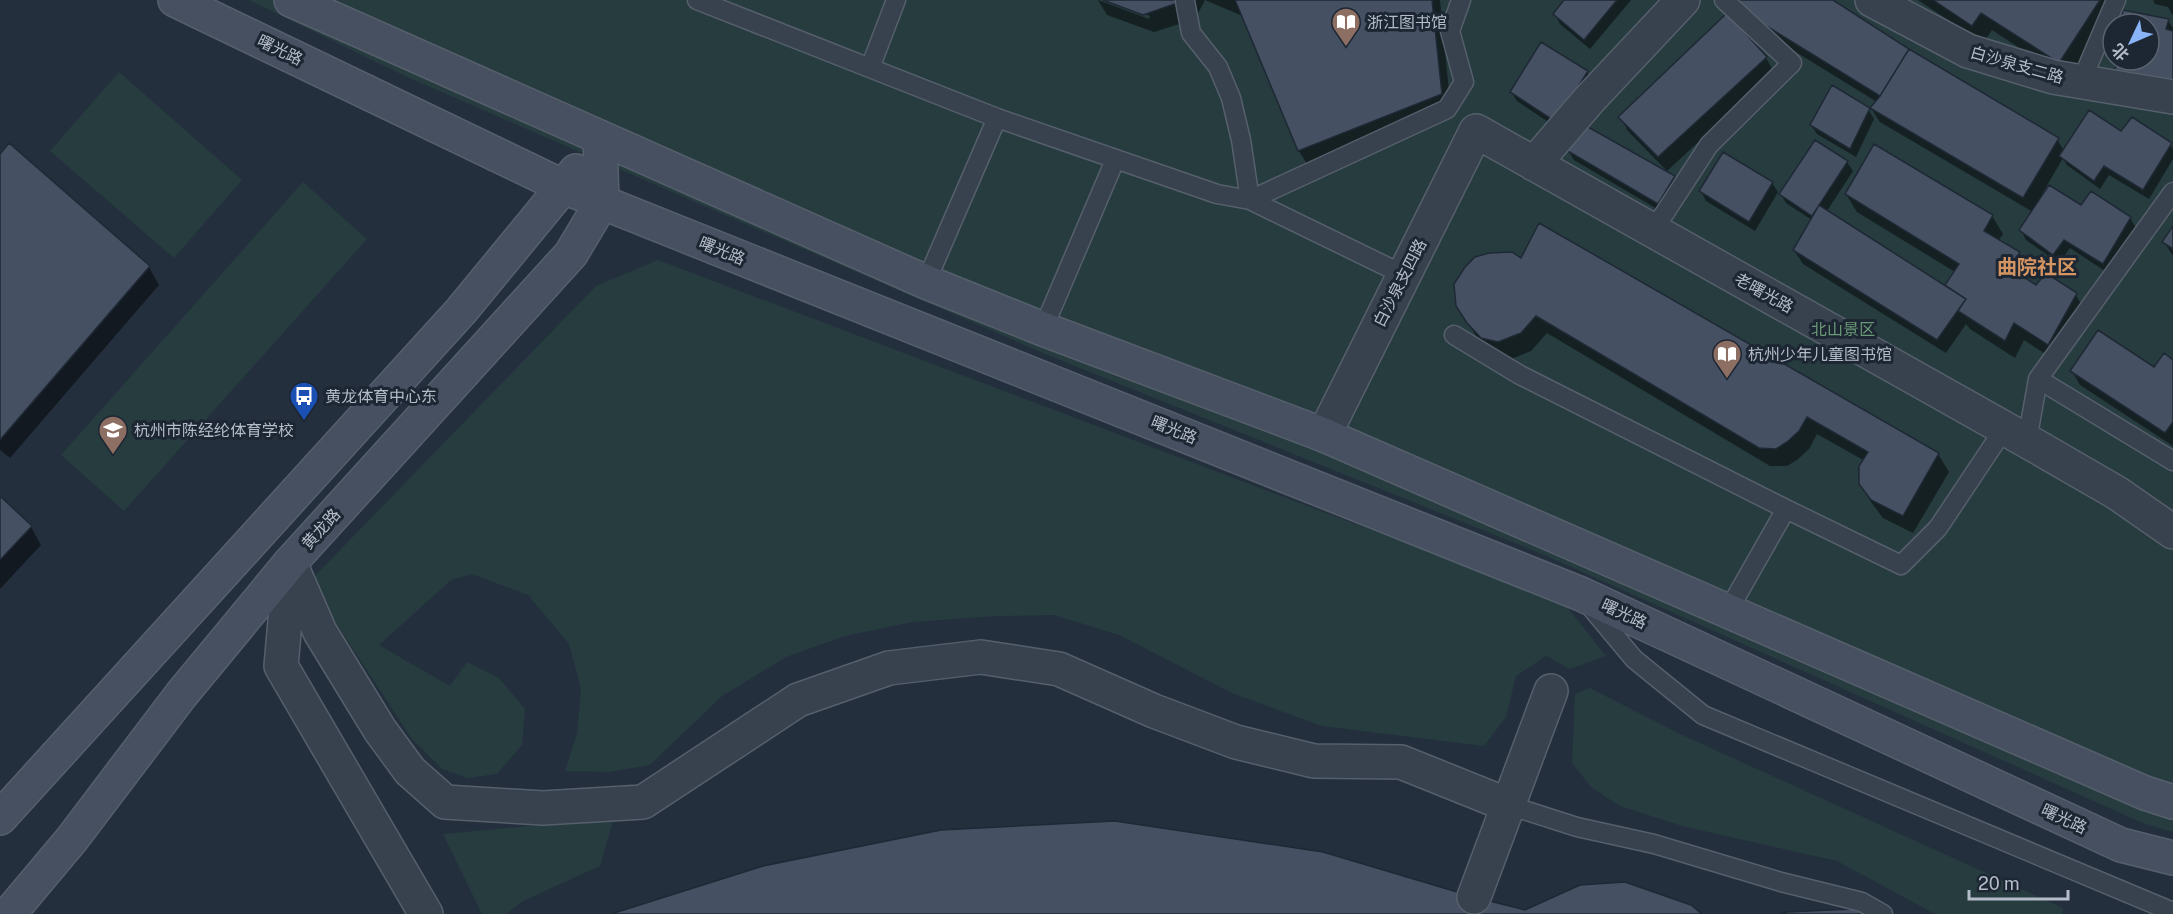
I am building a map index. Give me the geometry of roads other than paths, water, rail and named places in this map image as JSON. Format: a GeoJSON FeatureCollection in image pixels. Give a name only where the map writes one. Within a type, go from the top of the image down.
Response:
{"type":"FeatureCollection","features":[{"type":"Feature","properties":{"kind":"main road","name":"曙光路"},"geometry":{"type":"LineString","coordinates":[[175,0],[564,187],[1581,594],[2121,845],[2173,858]]}},
{"type":"Feature","properties":{"kind":"main road"},"geometry":{"type":"LineString","coordinates":[[291,0],[926,282],[1043,329],[1324,435],[2145,793],[2173,802]]}},
{"type":"Feature","properties":{"kind":"main road"},"geometry":{"type":"LineString","coordinates":[[0,818],[461,311],[564,187],[600,138]]}},
{"type":"Feature","properties":{"kind":"main road"},"geometry":{"type":"LineString","coordinates":[[600,138],[602,202]]}},
{"type":"Feature","properties":{"kind":"main road","name":"黄龙路"},"geometry":{"type":"LineString","coordinates":[[9,914],[72,839],[181,695],[290,563],[571,254],[602,202]]}},
{"type":"Feature","properties":{"kind":"street"},"geometry":{"type":"LineString","coordinates":[[1534,164],[1589,100],[1683,0]]}},
{"type":"Feature","properties":{"kind":"street","name":"白沙泉支二路"},"geometry":{"type":"LineString","coordinates":[[1872,0],[1968,51],[2053,77],[2173,97]]}},
{"type":"Feature","properties":{"kind":"street","name":"老曙光路"},"geometry":{"type":"LineString","coordinates":[[1476,131],[2016,435],[2117,494],[2173,532]]}},
{"type":"Feature","properties":{"kind":"street","name":"白沙泉支四路"},"geometry":{"type":"LineString","coordinates":[[1324,435],[1476,131]]}},
{"type":"Feature","properties":{"kind":"street"},"geometry":{"type":"LineString","coordinates":[[290,563],[281,666],[426,914]]}},
{"type":"Feature","properties":{"kind":"street"},"geometry":{"type":"LineString","coordinates":[[290,563],[320,632],[380,730],[410,771],[445,802],[543,808],[644,802],[798,700],[889,668],[981,657],[1059,669],[1154,711],[1236,742],[1314,761],[1401,762],[1508,805]]}},
{"type":"Feature","properties":{"kind":"street"},"geometry":{"type":"LineString","coordinates":[[1474,897],[1551,691]]}},
{"type":"Feature","properties":{"kind":"lane"},"geometry":{"type":"LineString","coordinates":[[698,0],[997,118],[1217,194],[1250,200],[1404,275]]}},
{"type":"Feature","properties":{"kind":"lane"},"geometry":{"type":"LineString","coordinates":[[870,68],[896,0]]}},
{"type":"Feature","properties":{"kind":"lane"},"geometry":{"type":"LineString","coordinates":[[1250,200],[1447,109],[1464,82],[1450,31],[1461,0]]}},
{"type":"Feature","properties":{"kind":"lane"},"geometry":{"type":"LineString","coordinates":[[1653,231],[1709,145],[1792,63],[1724,0]]}},
{"type":"Feature","properties":{"kind":"lane"},"geometry":{"type":"LineString","coordinates":[[2081,82],[2116,0]]}},
{"type":"Feature","properties":{"kind":"lane"},"geometry":{"type":"LineString","coordinates":[[1185,1],[1191,33],[1218,67],[1231,98],[1241,140],[1250,200]]}},
{"type":"Feature","properties":{"kind":"lane"},"geometry":{"type":"LineString","coordinates":[[926,282],[997,118]]}},
{"type":"Feature","properties":{"kind":"lane"},"geometry":{"type":"LineString","coordinates":[[1043,329],[1114,160]]}},
{"type":"Feature","properties":{"kind":"lane"},"geometry":{"type":"LineString","coordinates":[[1454,335],[1520,375],[1901,565],[1938,528],[2016,435],[2038,379],[2173,192]]}},
{"type":"Feature","properties":{"kind":"lane"},"geometry":{"type":"LineString","coordinates":[[2038,379],[2170,453]]}},
{"type":"Feature","properties":{"kind":"lane"},"geometry":{"type":"LineString","coordinates":[[1728,611],[1786,509]]}},
{"type":"Feature","properties":{"kind":"lane"},"geometry":{"type":"LineString","coordinates":[[1581,594],[1634,659],[1703,715],[2173,912]]}},
{"type":"Feature","properties":{"kind":"lane"},"geometry":{"type":"LineString","coordinates":[[1508,805],[1577,827],[1654,844],[1781,882],[1862,902],[1883,914]]}},
{"type":"Feature","properties":{"kind":"place","name":"浙江图书馆"},"geometry":{"type":"Point","coordinates":[1346,48]}},
{"type":"Feature","properties":{"kind":"place","name":"杭州少年儿童图书馆"},"geometry":{"type":"Point","coordinates":[1727,380]}},
{"type":"Feature","properties":{"kind":"place","name":"黄龙体育中心东"},"geometry":{"type":"Point","coordinates":[304,422]}},
{"type":"Feature","properties":{"kind":"place","name":"杭州市陈经纶体育学校"},"geometry":{"type":"Point","coordinates":[113,456]}},
{"type":"Feature","properties":{"kind":"district","name":"曲院社区"},"geometry":{"type":"Point","coordinates":[2037,267]}},
{"type":"Feature","properties":{"kind":"park label","name":"北山景区"},"geometry":{"type":"Point","coordinates":[1843,329]}}]}
